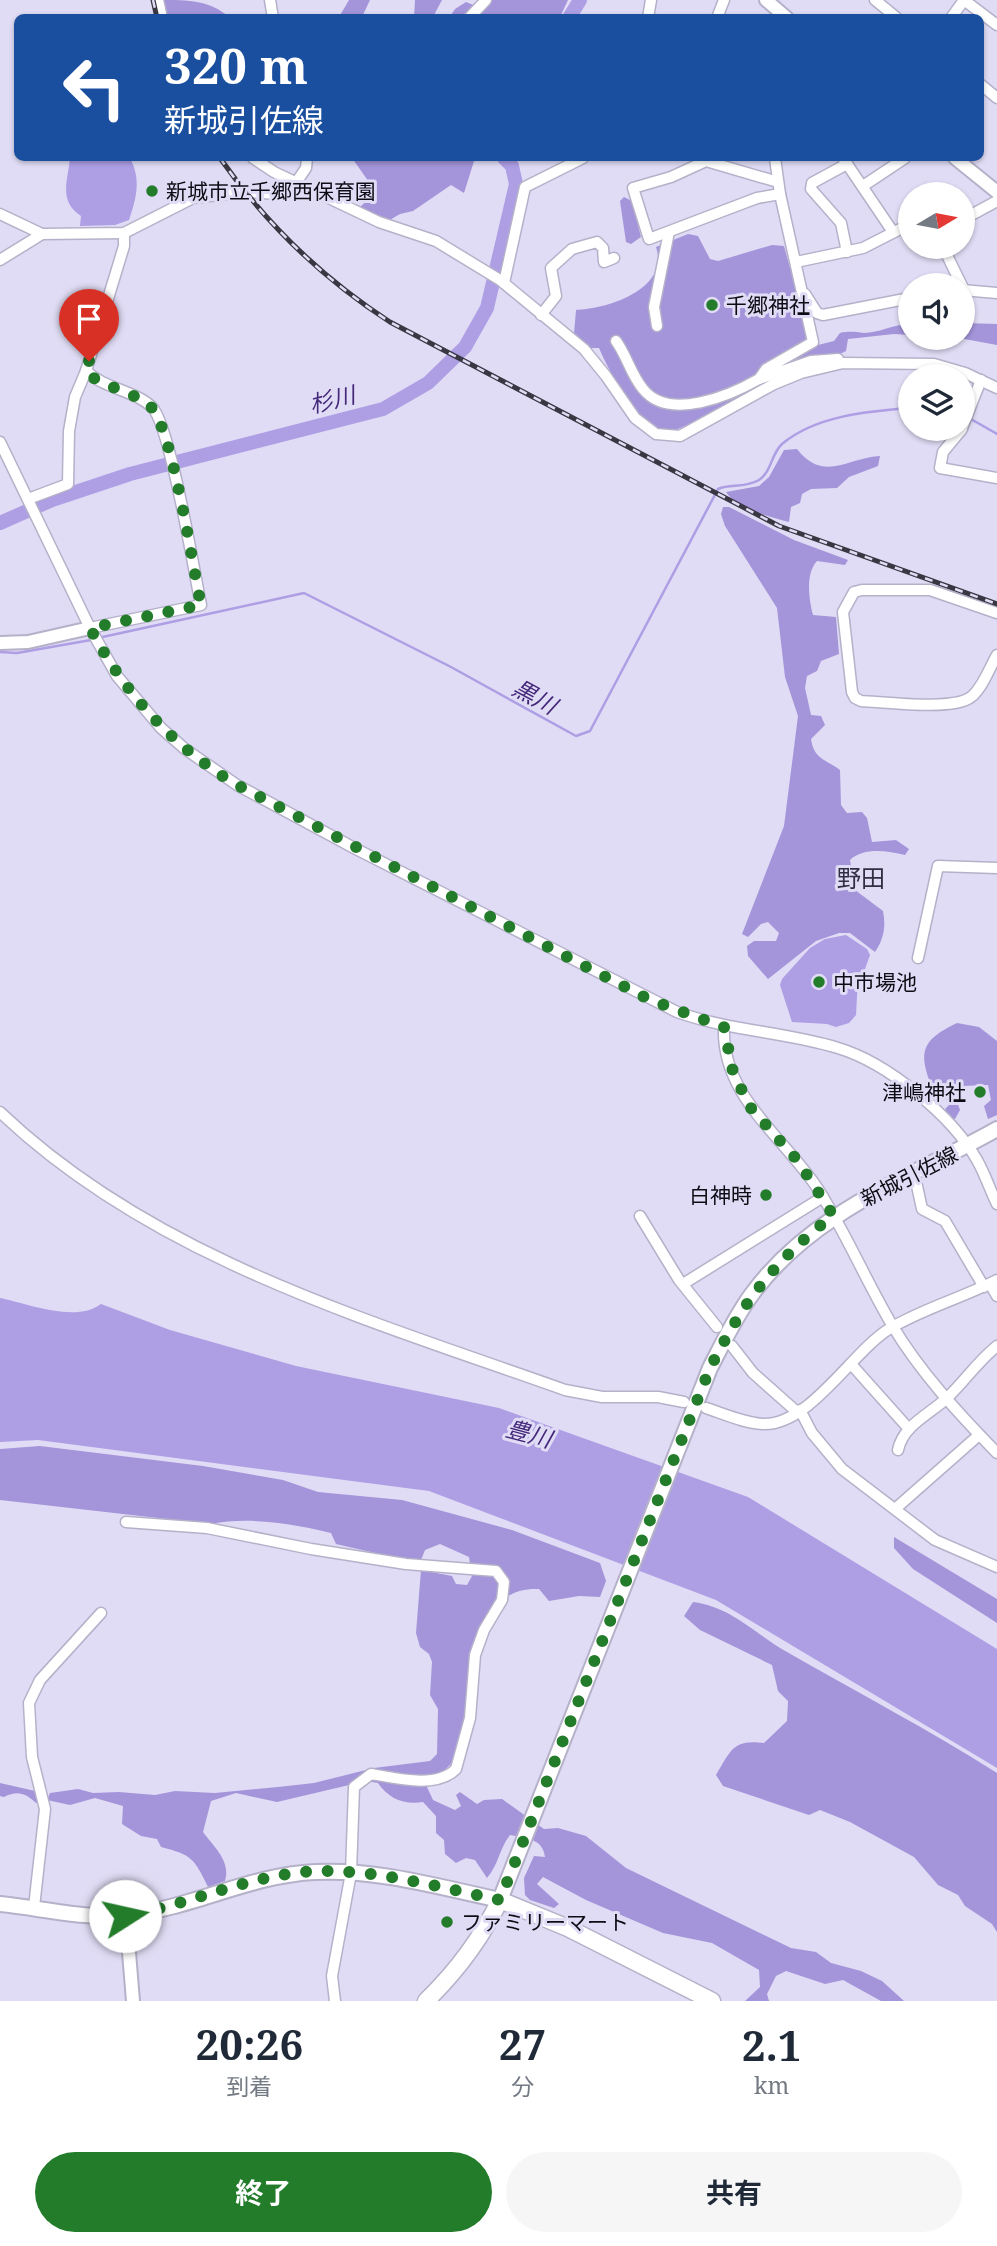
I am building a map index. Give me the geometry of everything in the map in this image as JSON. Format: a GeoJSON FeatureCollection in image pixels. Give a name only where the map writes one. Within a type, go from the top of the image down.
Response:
{"type":"FeatureCollection","features":[{"type":"Feature","properties":{"kind":"highway"},"geometry":{"type":"LineString","coordinates":[[426,2001],[452,1976],[472,1949],[500,1900],[568,1928],[712,2001]]}},
{"type":"Feature","properties":{"kind":"main road","name":"新城引佐線"},"geometry":{"type":"LineString","coordinates":[[500,1900],[710,1368],[752,1294],[802,1240],[833,1215],[997,1129]]}},
{"type":"Feature","properties":{"kind":"main road"},"geometry":{"type":"LineString","coordinates":[[0,1904],[125,1916],[169,1908],[259,1879],[318,1871],[418,1882],[500,1900]]}},
{"type":"Feature","properties":{"kind":"street"},"geometry":{"type":"LineString","coordinates":[[473,14],[486,0]]}},
{"type":"Feature","properties":{"kind":"street"},"geometry":{"type":"LineString","coordinates":[[766,0],[782,14]]}},
{"type":"Feature","properties":{"kind":"street"},"geometry":{"type":"LineString","coordinates":[[875,0],[892,14]]}},
{"type":"Feature","properties":{"kind":"street"},"geometry":{"type":"LineString","coordinates":[[964,0],[982,14]]}},
{"type":"Feature","properties":{"kind":"street"},"geometry":{"type":"LineString","coordinates":[[258,161],[297,184],[379,222],[436,241],[490,273],[591,357],[644,428],[671,437],[690,432],[721,411],[774,384],[802,373],[843,363],[933,364],[997,388]]}},
{"type":"Feature","properties":{"kind":"street"},"geometry":{"type":"LineString","coordinates":[[0,214],[42,234],[124,233],[193,198],[245,192],[278,194],[297,184],[307,161]]}},
{"type":"Feature","properties":{"kind":"street"},"geometry":{"type":"LineString","coordinates":[[502,282],[525,187],[577,161]]}},
{"type":"Feature","properties":{"kind":"street"},"geometry":{"type":"LineString","coordinates":[[778,182],[724,161],[706,161],[671,177],[633,188],[649,239],[757,198],[780,194]]}},
{"type":"Feature","properties":{"kind":"street"},"geometry":{"type":"LineString","coordinates":[[759,379],[766,369],[813,342],[780,194],[775,161]]}},
{"type":"Feature","properties":{"kind":"street"},"geometry":{"type":"LineString","coordinates":[[846,252],[841,223],[811,189],[812,183],[845,161],[893,232]]}},
{"type":"Feature","properties":{"kind":"street"},"geometry":{"type":"LineString","coordinates":[[863,186],[900,161]]}},
{"type":"Feature","properties":{"kind":"street"},"geometry":{"type":"LineString","coordinates":[[960,161],[997,192]]}},
{"type":"Feature","properties":{"kind":"street"},"geometry":{"type":"LineString","coordinates":[[975,213],[997,201]]}},
{"type":"Feature","properties":{"kind":"street"},"geometry":{"type":"LineString","coordinates":[[796,262],[863,248],[898,230]]}},
{"type":"Feature","properties":{"kind":"street"},"geometry":{"type":"LineString","coordinates":[[657,326],[654,307],[670,232]]}},
{"type":"Feature","properties":{"kind":"street"},"geometry":{"type":"LineString","coordinates":[[28,501],[68,484],[69,431],[75,397],[86,371],[124,246],[124,233]]}},
{"type":"Feature","properties":{"kind":"street"},"geometry":{"type":"LineString","coordinates":[[0,260],[42,234]]}},
{"type":"Feature","properties":{"kind":"street"},"geometry":{"type":"LineString","coordinates":[[541,315],[556,296],[551,268],[565,253],[597,242],[603,247],[604,262],[614,258]]}},
{"type":"Feature","properties":{"kind":"street"},"geometry":{"type":"LineString","coordinates":[[803,290],[817,313],[823,315],[898,300]]}},
{"type":"Feature","properties":{"kind":"street"},"geometry":{"type":"LineString","coordinates":[[975,291],[997,293]]}},
{"type":"Feature","properties":{"kind":"street"},"geometry":{"type":"LineString","coordinates":[[616,341],[644,391],[676,404],[718,398],[759,379],[811,361],[839,359],[843,363]]}},
{"type":"Feature","properties":{"kind":"street"},"geometry":{"type":"LineString","coordinates":[[0,643],[28,642],[91,631],[201,605],[163,427],[151,407],[107,386],[86,371]]}},
{"type":"Feature","properties":{"kind":"street"},"geometry":{"type":"LineString","coordinates":[[975,395],[981,380]]}},
{"type":"Feature","properties":{"kind":"street"},"geometry":{"type":"LineString","coordinates":[[951,441],[943,452],[940,468],[997,478]]}},
{"type":"Feature","properties":{"kind":"street"},"geometry":{"type":"LineString","coordinates":[[0,442],[98,644],[138,703],[161,728],[209,768],[356,849],[677,1012],[724,1027],[839,1048],[879,1066],[922,1099],[967,1146],[997,1204]]}},
{"type":"Feature","properties":{"kind":"street"},"geometry":{"type":"LineString","coordinates":[[997,613],[930,590],[854,592],[843,612],[852,692],[855,698],[861,701],[944,703],[965,700],[975,693],[997,655]]}},
{"type":"Feature","properties":{"kind":"street"},"geometry":{"type":"LineString","coordinates":[[918,958],[938,866],[997,867]]}},
{"type":"Feature","properties":{"kind":"street"},"geometry":{"type":"LineString","coordinates":[[724,1027],[733,1072],[750,1107],[798,1161],[822,1197],[893,1327],[947,1398],[997,1453]]}},
{"type":"Feature","properties":{"kind":"street"},"geometry":{"type":"LineString","coordinates":[[0,1112],[52,1157],[96,1189],[185,1240],[297,1292],[565,1390],[602,1397],[658,1397],[684,1402]]}},
{"type":"Feature","properties":{"kind":"street"},"geometry":{"type":"LineString","coordinates":[[914,1172],[922,1209],[946,1221],[997,1296]]}},
{"type":"Feature","properties":{"kind":"street"},"geometry":{"type":"LineString","coordinates":[[683,1284],[822,1197]]}},
{"type":"Feature","properties":{"kind":"street"},"geometry":{"type":"LineString","coordinates":[[640,1216],[683,1284],[717,1327]]}},
{"type":"Feature","properties":{"kind":"street"},"geometry":{"type":"LineString","coordinates":[[706,1408],[765,1424],[799,1411],[893,1327],[990,1284]]}},
{"type":"Feature","properties":{"kind":"street"},"geometry":{"type":"LineString","coordinates":[[732,1346],[753,1373],[799,1411],[812,1433],[842,1469],[935,1540],[997,1567]]}},
{"type":"Feature","properties":{"kind":"street"},"geometry":{"type":"LineString","coordinates":[[898,1450],[909,1429],[947,1398],[977,1362],[997,1346]]}},
{"type":"Feature","properties":{"kind":"street"},"geometry":{"type":"LineString","coordinates":[[851,1364],[909,1429]]}},
{"type":"Feature","properties":{"kind":"street"},"geometry":{"type":"LineString","coordinates":[[895,1509],[979,1435]]}},
{"type":"Feature","properties":{"kind":"street"},"geometry":{"type":"LineString","coordinates":[[126,1522],[207,1528],[406,1564],[496,1571],[505,1583],[502,1600],[484,1630],[475,1655],[470,1718],[456,1769],[439,1778],[410,1780],[371,1774],[354,1787],[351,1873],[332,1976],[335,2001]]}},
{"type":"Feature","properties":{"kind":"street"},"geometry":{"type":"LineString","coordinates":[[34,1907],[45,1809],[32,1757],[29,1703],[40,1681],[101,1613]]}},
{"type":"Feature","properties":{"kind":"street"},"geometry":{"type":"LineString","coordinates":[[125,1916],[133,2001]]}},
{"type":"Feature","properties":{"kind":"shaded area"},"geometry":{"type":"Polygon","coordinates":[[[161,0],[198,2],[225,14],[166,14],[161,0]]]}},
{"type":"Feature","properties":{"kind":"shaded area"},"geometry":{"type":"Polygon","coordinates":[[[349,0],[370,0],[363,14],[341,14],[349,0]]]}},
{"type":"Feature","properties":{"kind":"shaded area"},"geometry":{"type":"Polygon","coordinates":[[[415,0],[442,0],[435,14],[414,14],[415,0]]]}},
{"type":"Feature","properties":{"kind":"shaded area"},"geometry":{"type":"Polygon","coordinates":[[[489,0],[568,0],[561,14],[452,14],[466,2],[481,8],[489,0]]]}},
{"type":"Feature","properties":{"kind":"shaded area"},"geometry":{"type":"Polygon","coordinates":[[[354,161],[474,161],[464,193],[451,185],[413,211],[388,221],[360,207],[376,192],[354,161]]]}},
{"type":"Feature","properties":{"kind":"shaded area"},"geometry":{"type":"Polygon","coordinates":[[[624,197],[632,201],[641,237],[631,244],[626,242],[620,201],[624,197]]]}},
{"type":"Feature","properties":{"kind":"shaded area"},"geometry":{"type":"Polygon","coordinates":[[[688,234],[698,236],[710,259],[718,261],[772,245],[784,246],[810,340],[818,345],[834,341],[840,333],[870,333],[898,326],[898,334],[848,339],[846,351],[838,355],[754,390],[686,426],[665,430],[644,419],[634,408],[599,348],[590,348],[574,334],[576,310],[619,301],[645,285],[654,274],[658,262],[656,247],[688,234]]]}},
{"type":"Feature","properties":{"kind":"shaded area"},"geometry":{"type":"Polygon","coordinates":[[[975,323],[997,324],[997,345],[975,341],[975,323]]]}},
{"type":"Feature","properties":{"kind":"shaded area"},"geometry":{"type":"Polygon","coordinates":[[[797,449],[807,459],[826,467],[880,456],[878,466],[849,477],[837,488],[811,489],[802,494],[800,503],[791,507],[789,522],[746,508],[726,492],[759,486],[769,477],[784,450],[797,449]]]}},
{"type":"Feature","properties":{"kind":"shaded area"},"geometry":{"type":"Polygon","coordinates":[[[723,507],[729,507],[794,540],[848,560],[845,565],[817,561],[809,580],[813,615],[836,617],[839,654],[821,661],[817,671],[807,676],[805,688],[811,715],[821,716],[825,725],[811,739],[812,746],[825,761],[840,770],[841,805],[847,813],[862,812],[867,818],[872,842],[896,840],[909,849],[905,855],[883,851],[869,852],[850,860],[855,890],[883,911],[884,932],[875,952],[850,933],[839,933],[816,941],[768,979],[748,956],[747,946],[754,941],[776,941],[779,933],[768,922],[761,924],[748,937],[742,934],[784,826],[798,716],[785,677],[777,608],[725,526],[721,514],[723,507]]]}},
{"type":"Feature","properties":{"kind":"shaded area"},"geometry":{"type":"Polygon","coordinates":[[[957,1023],[979,1027],[997,1041],[997,1115],[988,1119],[984,1106],[991,1100],[988,1085],[962,1086],[954,1094],[960,1110],[955,1119],[951,1118],[945,1109],[949,1105],[946,1099],[935,1095],[926,1070],[924,1060],[928,1044],[934,1037],[957,1023]]]}},
{"type":"Feature","properties":{"kind":"shaded area"},"geometry":{"type":"Polygon","coordinates":[[[40,1446],[203,1466],[283,1480],[318,1492],[402,1500],[512,1530],[600,1563],[606,1581],[600,1597],[579,1596],[549,1601],[539,1589],[531,1589],[511,1594],[495,1608],[479,1632],[472,1651],[464,1726],[458,1750],[450,1765],[427,1787],[433,1800],[455,1810],[461,1806],[456,1795],[460,1792],[477,1804],[484,1800],[502,1799],[544,1829],[558,1828],[586,1836],[626,1868],[791,1948],[816,1952],[831,1963],[861,1971],[882,1981],[904,2001],[881,2001],[843,1980],[825,1984],[786,1971],[776,1976],[767,1994],[769,2001],[745,2001],[760,1987],[759,1970],[712,1943],[663,1933],[586,1900],[543,1877],[537,1884],[559,1904],[554,1908],[530,1900],[525,1895],[524,1878],[534,1856],[545,1857],[537,1842],[510,1835],[487,1878],[475,1860],[466,1858],[456,1863],[445,1854],[444,1840],[436,1833],[436,1816],[423,1802],[398,1800],[378,1783],[366,1781],[277,1802],[236,1793],[211,1801],[203,1832],[224,1861],[226,1874],[225,1881],[208,1887],[191,1859],[161,1847],[157,1839],[141,1836],[122,1824],[123,1806],[95,1798],[70,1805],[47,1800],[50,1793],[78,1789],[93,1793],[155,1795],[175,1791],[215,1793],[278,1787],[314,1783],[374,1768],[430,1761],[437,1754],[438,1709],[430,1695],[432,1662],[429,1654],[420,1647],[416,1633],[421,1570],[452,1576],[456,1584],[467,1585],[472,1576],[469,1557],[440,1544],[425,1550],[421,1560],[410,1561],[336,1544],[331,1533],[287,1524],[241,1521],[211,1524],[0,1500],[0,1449],[40,1446]]]}},
{"type":"Feature","properties":{"kind":"shaded area"},"geometry":{"type":"Polygon","coordinates":[[[894,1537],[997,1599],[997,1623],[913,1569],[894,1548],[894,1537]]]}},
{"type":"Feature","properties":{"kind":"shaded area"},"geometry":{"type":"Polygon","coordinates":[[[693,1602],[720,1609],[731,1615],[787,1652],[997,1773],[997,1932],[992,1924],[965,1906],[958,1895],[938,1885],[914,1857],[850,1822],[820,1810],[809,1815],[723,1786],[716,1775],[730,1753],[739,1745],[764,1743],[787,1721],[788,1701],[778,1691],[772,1665],[700,1630],[684,1616],[693,1602]]]}},
{"type":"Feature","properties":{"kind":"shaded area"},"geometry":{"type":"Polygon","coordinates":[[[0,1783],[35,1791],[40,1802],[36,1803],[21,1794],[0,1796],[0,1783]]]}},
{"type":"Feature","properties":{"kind":"water"},"geometry":{"type":"Polygon","coordinates":[[[70,161],[131,161],[136,173],[137,188],[129,220],[115,225],[80,226],[81,216],[69,204],[67,182],[70,161]]]}},
{"type":"Feature","properties":{"kind":"water","name":"中市場池"},"geometry":{"type":"Polygon","coordinates":[[[846,935],[867,949],[870,955],[858,978],[856,1015],[849,1023],[836,1027],[792,1022],[780,985],[782,979],[810,948],[825,939],[846,935]]]}},
{"type":"Feature","properties":{"kind":"water","name":"豊川"},"geometry":{"type":"Polygon","coordinates":[[[0,1298],[66,1312],[79,1312],[101,1304],[170,1330],[296,1366],[499,1408],[748,1497],[997,1649],[997,1768],[716,1600],[429,1491],[38,1440],[0,1442],[0,1298]]]}},
{"type":"Feature","properties":{"kind":"waterway","name":"杉川"},"geometry":{"type":"LineString","coordinates":[[571,14],[580,0]]}},
{"type":"Feature","properties":{"kind":"waterway","name":"杉川"},"geometry":{"type":"LineString","coordinates":[[0,523],[52,500],[130,474],[383,409],[428,383],[465,347],[487,308],[516,184],[512,166],[507,161]]}},
{"type":"Feature","properties":{"kind":"waterway","name":"黒川"},"geometry":{"type":"LineString","coordinates":[[98,638],[304,593],[451,667],[576,736],[590,731],[718,489],[759,480],[767,472],[782,444],[810,427],[860,413],[898,409]]}},
{"type":"Feature","properties":{"kind":"waterway","name":"黒川"},"geometry":{"type":"LineString","coordinates":[[975,421],[997,434]]}},
{"type":"Feature","properties":{"kind":"waterway","name":"黒川"},"geometry":{"type":"LineString","coordinates":[[0,652],[17,653],[91,640]]}},
{"type":"Feature","properties":{"kind":"railway"},"geometry":{"type":"LineString","coordinates":[[153,0],[156,14]]}},
{"type":"Feature","properties":{"kind":"railway"},"geometry":{"type":"LineString","coordinates":[[222,161],[256,205],[297,248],[341,287],[390,322],[779,526],[997,604]]}},
{"type":"Feature","properties":{"kind":"place","name":"新城市立千郷西保育園"},"geometry":{"type":"Point","coordinates":[152,191]}},
{"type":"Feature","properties":{"kind":"place","name":"千郷神社"},"geometry":{"type":"Point","coordinates":[712,305]}},
{"type":"Feature","properties":{"kind":"place","name":"中市場池"},"geometry":{"type":"Point","coordinates":[819,982]}},
{"type":"Feature","properties":{"kind":"place","name":"津嶋神社"},"geometry":{"type":"Point","coordinates":[980,1092]}},
{"type":"Feature","properties":{"kind":"place","name":"白神時"},"geometry":{"type":"Point","coordinates":[766,1195]}},
{"type":"Feature","properties":{"kind":"place","name":"ファミリーマート"},"geometry":{"type":"Point","coordinates":[447,1922]}},
{"type":"Feature","properties":{"kind":"district","name":"野田"},"geometry":{"type":"Point","coordinates":[861,877]}},
{"type":"Feature","properties":{"kind":"route"},"geometry":{"type":"LineString","coordinates":[[89,361],[86,371],[92,377],[146,403],[158,414],[170,455],[201,605],[90,628],[117,676],[138,703],[185,749],[237,785],[650,1000],[724,1027],[733,1072],[750,1107],[798,1161],[833,1215],[802,1240],[752,1294],[710,1368],[500,1900],[418,1882],[318,1871],[259,1879],[169,1908],[125,1916]]}}]}
